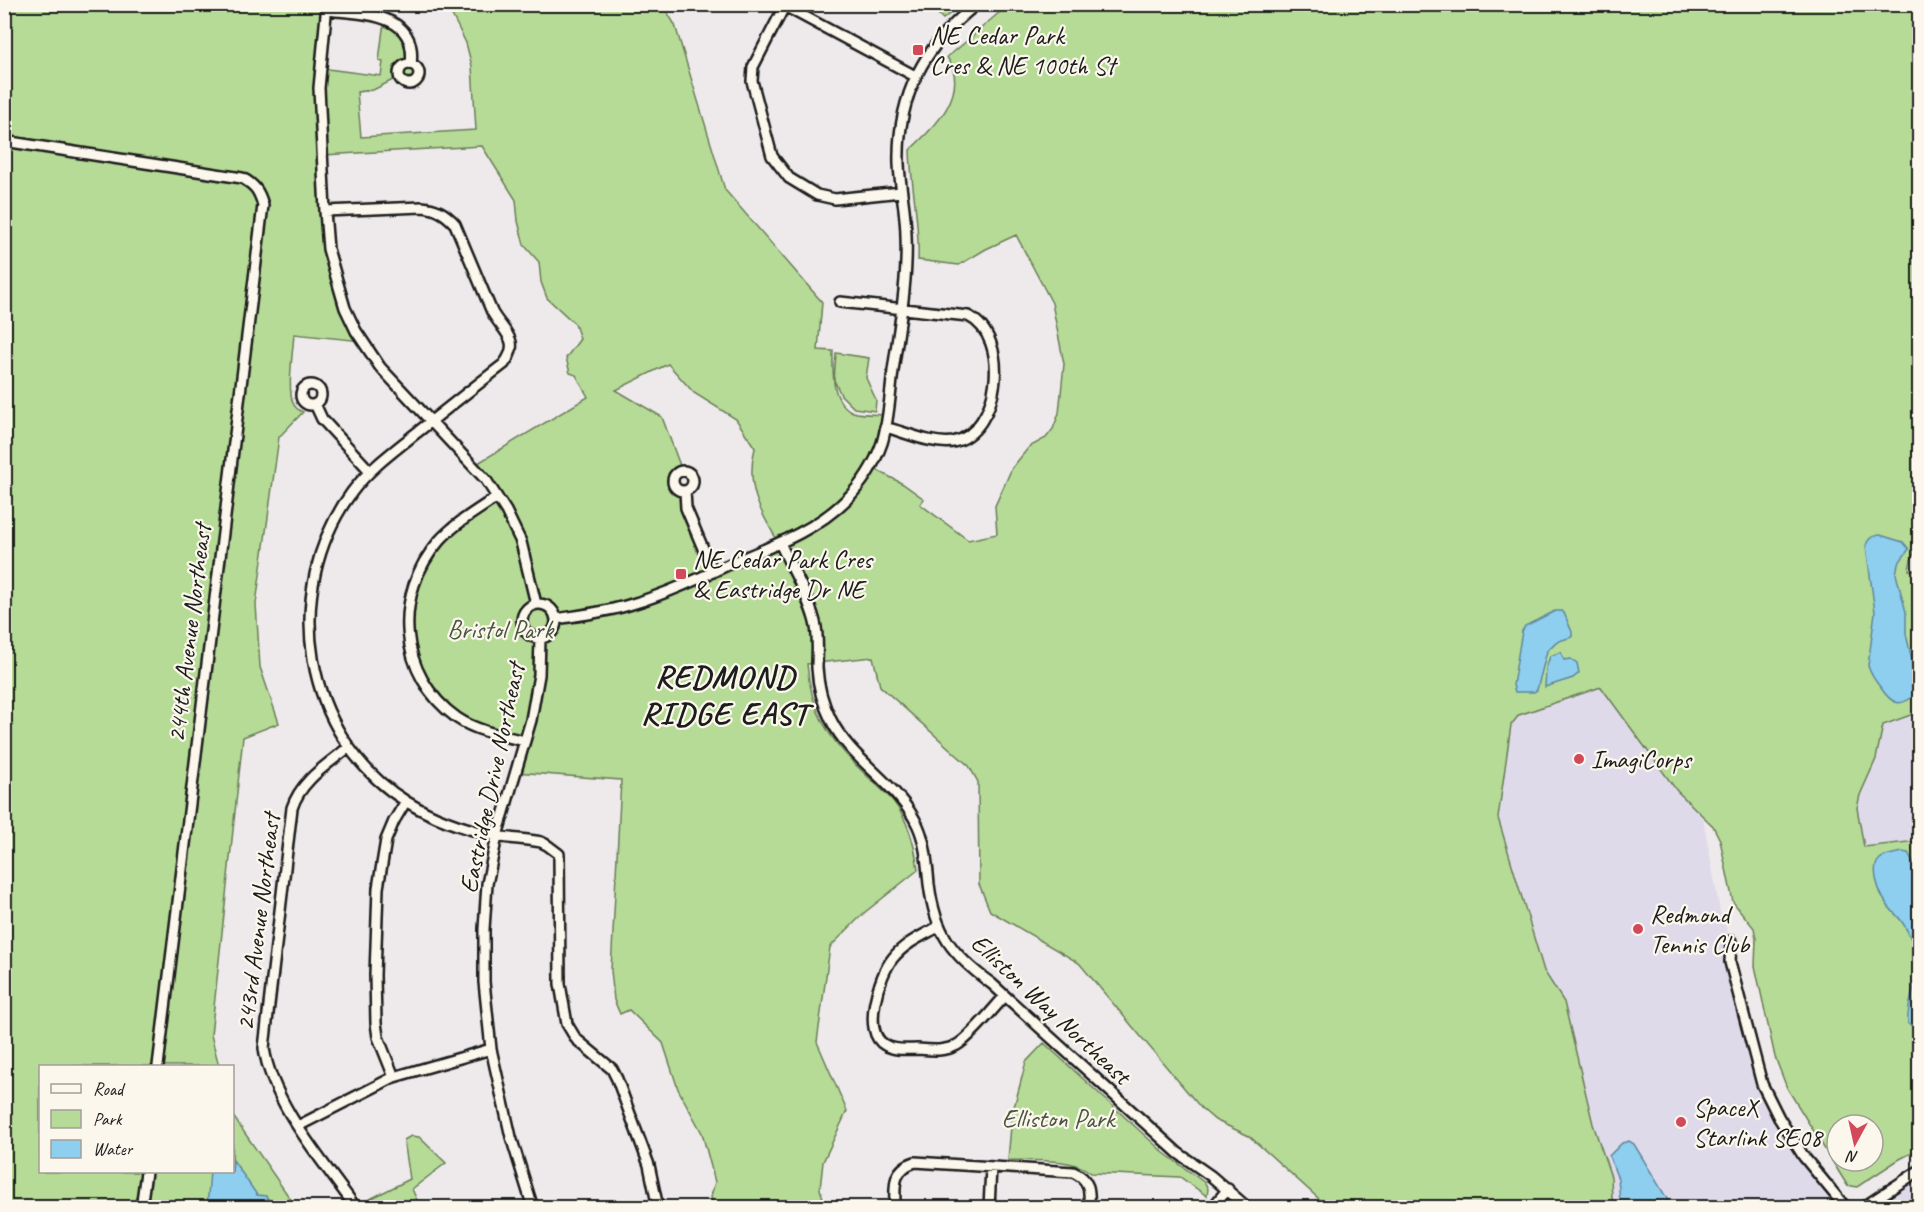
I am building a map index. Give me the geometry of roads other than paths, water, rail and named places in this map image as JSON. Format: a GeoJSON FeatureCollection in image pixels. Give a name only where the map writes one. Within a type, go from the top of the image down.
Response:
{"type":"FeatureCollection","features":[{"type":"Feature","properties":{"kind":"street"},"geometry":{"type":"LineString","coordinates":[[556,619],[599,613],[634,604],[780,543],[824,519],[859,484],[877,456],[883,441],[901,308],[907,240],[899,155],[902,123],[915,76],[943,35],[977,4]]}},
{"type":"Feature","properties":{"kind":"street"},"geometry":{"type":"LineString","coordinates":[[901,192],[835,199],[817,195],[789,178],[772,156],[752,81],[753,67],[783,6],[915,76]]}},
{"type":"Feature","properties":{"kind":"street"},"geometry":{"type":"LineString","coordinates":[[411,64],[410,41],[393,22],[327,7],[319,88],[325,211],[328,249],[333,273],[356,331],[380,368],[486,480],[506,511],[521,543],[536,604]]}},
{"type":"Feature","properties":{"kind":"street","name":"244th Avenue Northeast"},"geometry":{"type":"LineString","coordinates":[[4,141],[242,178],[252,183],[258,190],[263,205],[158,1065]]}},
{"type":"Feature","properties":{"kind":"street"},"geometry":{"type":"LineString","coordinates":[[325,211],[422,207],[431,208],[448,216],[460,234],[498,322],[509,335],[512,347],[504,364],[370,471],[342,506],[325,538],[316,564],[308,617],[309,644],[314,671],[325,705],[349,747],[380,781],[406,801],[442,820],[497,836],[541,842],[559,854],[560,984],[567,1024],[576,1039],[612,1069],[617,1079],[649,1165],[658,1208]]}},
{"type":"Feature","properties":{"kind":"street"},"geometry":{"type":"LineString","coordinates":[[840,302],[968,316],[978,323],[991,341],[995,355],[993,389],[987,409],[973,433],[952,442],[937,441],[885,427]]}},
{"type":"Feature","properties":{"kind":"street"},"geometry":{"type":"LineString","coordinates":[[315,404],[322,419],[370,471]]}},
{"type":"Feature","properties":{"kind":"street"},"geometry":{"type":"LineString","coordinates":[[685,491],[686,508],[713,572]]}},
{"type":"Feature","properties":{"kind":"street"},"geometry":{"type":"LineString","coordinates":[[497,497],[457,524],[427,556],[417,574],[410,596],[407,617],[408,637],[417,670],[441,704],[457,718],[480,729],[525,741]]}},
{"type":"Feature","properties":{"kind":"street","name":"Elliston Way Northeast"},"geometry":{"type":"LineString","coordinates":[[780,543],[811,609],[815,623],[818,681],[826,710],[844,740],[901,798],[915,820],[924,843],[930,894],[938,927],[965,963],[1005,996],[1178,1153],[1248,1208]]}},
{"type":"Feature","properties":{"kind":"street"},"geometry":{"type":"LineString","coordinates":[[536,604],[547,606],[555,613],[556,619],[554,630],[546,637],[529,635],[522,626],[526,609],[536,604]]}},
{"type":"Feature","properties":{"kind":"street","name":"Eastridge Drive Northeast"},"geometry":{"type":"LineString","coordinates":[[533,1208],[511,1137],[490,1049],[484,982],[484,929],[487,884],[497,836],[531,720],[539,675],[540,638]]}},
{"type":"Feature","properties":{"kind":"street","name":"243rd Avenue Northeast"},"geometry":{"type":"LineString","coordinates":[[349,747],[308,781],[300,789],[294,802],[264,1048],[275,1084],[298,1126],[356,1208]]}},
{"type":"Feature","properties":{"kind":"street"},"geometry":{"type":"LineString","coordinates":[[394,1077],[378,1037],[376,1023],[378,888],[386,840],[406,801]]}},
{"type":"Feature","properties":{"kind":"street"},"geometry":{"type":"LineString","coordinates":[[938,927],[902,949],[884,972],[877,990],[873,1028],[880,1042],[895,1048],[936,1050],[950,1048],[962,1042],[1005,996]]}},
{"type":"Feature","properties":{"kind":"street"},"geometry":{"type":"LineString","coordinates":[[1731,941],[1730,962],[1762,1084],[1779,1118],[1804,1157],[1846,1208]]}},
{"type":"Feature","properties":{"kind":"street"},"geometry":{"type":"LineString","coordinates":[[298,1126],[394,1077],[490,1049]]}},
{"type":"Feature","properties":{"kind":"street"},"geometry":{"type":"LineString","coordinates":[[895,1208],[896,1180],[901,1169],[915,1162],[1073,1172],[1085,1179],[1090,1192],[1089,1208]]}},
{"type":"Feature","properties":{"kind":"street"},"geometry":{"type":"LineString","coordinates":[[989,1208],[991,1167]]}},
{"type":"Feature","properties":{"kind":"street"},"geometry":{"type":"LineString","coordinates":[[1862,1208],[1920,1170]]}},
{"type":"Feature","properties":{"kind":"street"},"geometry":{"type":"LineString","coordinates":[[141,1208],[146,1173]]}},
{"type":"Feature","properties":{"kind":"street"},"geometry":{"type":"LineString","coordinates":[[1212,1208],[1228,1190]]}},
{"type":"Feature","properties":{"kind":"water"},"geometry":{"type":"Polygon","coordinates":[[[1880,535],[1903,542],[1909,549],[1898,564],[1896,574],[1906,612],[1906,634],[1918,686],[1917,693],[1901,702],[1889,698],[1875,680],[1868,666],[1875,612],[1866,546],[1871,538],[1880,535]]]}},
{"type":"Feature","properties":{"kind":"water"},"geometry":{"type":"Polygon","coordinates":[[[1555,611],[1564,613],[1572,637],[1556,642],[1547,651],[1537,690],[1515,692],[1513,685],[1522,631],[1525,626],[1555,611]]]}},
{"type":"Feature","properties":{"kind":"water"},"geometry":{"type":"Polygon","coordinates":[[[1561,652],[1564,660],[1571,659],[1577,663],[1579,673],[1573,678],[1545,687],[1546,669],[1550,656],[1561,652]]]}},
{"type":"Feature","properties":{"kind":"water"},"geometry":{"type":"Polygon","coordinates":[[[1902,852],[1908,853],[1916,867],[1919,885],[1919,1028],[1908,1024],[1917,973],[1914,949],[1904,925],[1884,899],[1875,875],[1875,868],[1880,859],[1902,852]]]}},
{"type":"Feature","properties":{"kind":"water"},"geometry":{"type":"Polygon","coordinates":[[[1629,1141],[1634,1144],[1672,1207],[1624,1207],[1620,1201],[1618,1179],[1609,1156],[1622,1143],[1629,1141]]]}},
{"type":"Feature","properties":{"kind":"water"},"geometry":{"type":"Polygon","coordinates":[[[234,1161],[257,1195],[266,1196],[274,1207],[207,1207],[210,1173],[234,1173],[234,1161]]]}},
{"type":"Feature","properties":{"kind":"place","name":"NE Cedar Park Cres & NE 100th St"},"geometry":{"type":"Point","coordinates":[918,50]}},
{"type":"Feature","properties":{"kind":"place","name":"NE Cedar Park Cres & Eastridge Dr NE"},"geometry":{"type":"Point","coordinates":[681,574]}},
{"type":"Feature","properties":{"kind":"place","name":"ImagiCorps"},"geometry":{"type":"Point","coordinates":[1579,759]}},
{"type":"Feature","properties":{"kind":"place","name":"Redmond Tennis Club"},"geometry":{"type":"Point","coordinates":[1638,929]}},
{"type":"Feature","properties":{"kind":"place","name":"SpaceX Starlink SE08"},"geometry":{"type":"Point","coordinates":[1681,1122]}},
{"type":"Feature","properties":{"kind":"district","name":"REDMOND RIDGE EAST"},"geometry":{"type":"Point","coordinates":[725,694]}},
{"type":"Feature","properties":{"kind":"park label","name":"Bristol Park"},"geometry":{"type":"Point","coordinates":[500,629]}},
{"type":"Feature","properties":{"kind":"park label","name":"Elliston Park"},"geometry":{"type":"Point","coordinates":[1058,1118]}}]}
